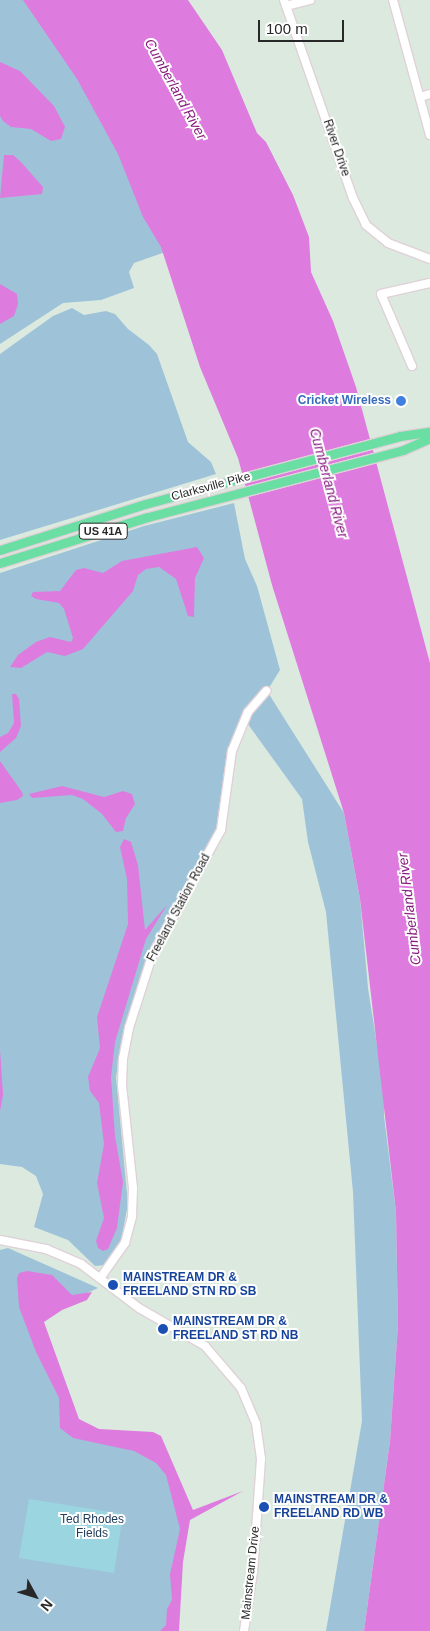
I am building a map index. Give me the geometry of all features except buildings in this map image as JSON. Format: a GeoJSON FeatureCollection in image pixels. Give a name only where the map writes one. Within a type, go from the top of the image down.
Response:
{"type":"FeatureCollection","features":[{"type":"Feature","properties":{"kind":"main road","name":"Clarksville Pike"},"geometry":{"type":"LineString","coordinates":[[0,550],[204,488],[400,436],[430,432]]}},
{"type":"Feature","properties":{"kind":"main road","name":"Clarksville Pike"},"geometry":{"type":"LineString","coordinates":[[0,563],[208,501],[403,450],[430,438]]}},
{"type":"Feature","properties":{"kind":"street"},"geometry":{"type":"LineString","coordinates":[[285,3],[310,0]]}},
{"type":"Feature","properties":{"kind":"street"},"geometry":{"type":"LineString","coordinates":[[394,0],[430,135]]}},
{"type":"Feature","properties":{"kind":"street","name":"River Drive"},"geometry":{"type":"LineString","coordinates":[[285,3],[353,198],[366,225],[388,243],[430,259]]}},
{"type":"Feature","properties":{"kind":"street"},"geometry":{"type":"LineString","coordinates":[[420,97],[430,94]]}},
{"type":"Feature","properties":{"kind":"street"},"geometry":{"type":"LineString","coordinates":[[412,366],[381,294],[430,283]]}},
{"type":"Feature","properties":{"kind":"street","name":"Freeland Station Road"},"geometry":{"type":"LineString","coordinates":[[102,1277],[125,1243],[132,1216],[133,1188],[122,1085],[122,1059],[129,1028],[152,956],[221,830],[232,751],[248,712],[266,691]]}},
{"type":"Feature","properties":{"kind":"street","name":"Mainstream Drive"},"geometry":{"type":"LineString","coordinates":[[0,1240],[46,1249],[102,1277],[139,1308],[205,1346],[233,1376],[252,1412],[259,1436],[261,1464],[253,1572],[244,1631]]}},
{"type":"Feature","properties":{"kind":"green space"},"geometry":{"type":"Polygon","coordinates":[[[0,0],[38,0],[171,250],[134,263],[129,272],[134,288],[101,300],[63,303],[0,344],[0,0]]]}},
{"type":"Feature","properties":{"kind":"green space"},"geometry":{"type":"Polygon","coordinates":[[[72,308],[84,315],[106,311],[115,314],[128,329],[149,345],[157,354],[188,442],[211,462],[216,474],[0,540],[0,354],[53,316],[72,308]]]}},
{"type":"Feature","properties":{"kind":"green space"},"geometry":{"type":"Polygon","coordinates":[[[234,503],[245,559],[257,586],[280,670],[267,691],[344,813],[360,899],[368,988],[384,1089],[384,1116],[396,1212],[398,1325],[390,1441],[364,1631],[326,1631],[362,1421],[353,1192],[326,912],[308,842],[302,799],[245,720],[227,755],[217,827],[152,944],[124,1030],[116,1077],[128,1204],[121,1241],[105,1265],[95,1266],[68,1240],[34,1227],[43,1194],[36,1176],[22,1167],[0,1164],[0,573],[144,526],[234,503]]]}},
{"type":"Feature","properties":{"kind":"green space","name":"Ted Rhodes Fields"},"geometry":{"type":"Polygon","coordinates":[[[8,1248],[98,1288],[39,1315],[72,1421],[103,1435],[154,1441],[185,1505],[170,1631],[0,1631],[0,1250],[8,1248]]]}},
{"type":"Feature","properties":{"kind":"green space"},"geometry":{"type":"Polygon","coordinates":[[[29,1499],[123,1514],[114,1573],[19,1558],[29,1499]]]}},
{"type":"Feature","properties":{"kind":"water","name":"Cumberland River"},"geometry":{"type":"Polygon","coordinates":[[[23,0],[188,0],[222,50],[257,133],[266,142],[293,195],[309,237],[311,272],[333,321],[356,387],[430,663],[430,1631],[364,1631],[390,1441],[398,1325],[396,1212],[360,899],[344,813],[272,585],[238,458],[200,367],[161,247],[143,217],[118,154],[77,79],[23,0]]]}},
{"type":"Feature","properties":{"kind":"water"},"geometry":{"type":"Polygon","coordinates":[[[0,62],[20,71],[54,106],[65,127],[61,139],[51,141],[31,129],[11,127],[3,121],[0,116],[0,62]]]}},
{"type":"Feature","properties":{"kind":"water"},"geometry":{"type":"Polygon","coordinates":[[[4,155],[13,155],[21,162],[43,187],[42,194],[0,198],[4,155]]]}},
{"type":"Feature","properties":{"kind":"water"},"geometry":{"type":"Polygon","coordinates":[[[0,284],[17,294],[18,304],[14,316],[0,324],[0,284]]]}},
{"type":"Feature","properties":{"kind":"water"},"geometry":{"type":"Polygon","coordinates":[[[197,547],[204,558],[195,578],[194,617],[188,616],[176,579],[159,567],[146,569],[138,575],[133,591],[83,649],[65,656],[47,652],[21,668],[10,667],[18,655],[36,642],[50,637],[71,642],[73,638],[64,609],[59,603],[36,599],[31,596],[33,592],[60,591],[76,570],[84,568],[103,573],[122,561],[197,547]]]}},
{"type":"Feature","properties":{"kind":"water"},"geometry":{"type":"Polygon","coordinates":[[[12,694],[16,694],[19,699],[21,726],[16,738],[0,752],[0,737],[8,733],[14,723],[12,694]]]}},
{"type":"Feature","properties":{"kind":"water"},"geometry":{"type":"Polygon","coordinates":[[[0,761],[22,792],[23,796],[17,800],[0,803],[0,761]]]}},
{"type":"Feature","properties":{"kind":"water"},"geometry":{"type":"Polygon","coordinates":[[[62,786],[104,797],[123,791],[132,794],[135,804],[126,818],[123,831],[116,832],[102,814],[83,799],[72,795],[32,798],[29,794],[62,786]]]}},
{"type":"Feature","properties":{"kind":"water"},"geometry":{"type":"Polygon","coordinates":[[[124,839],[131,842],[138,865],[145,930],[167,905],[146,939],[115,1042],[111,1077],[115,1136],[123,1182],[117,1228],[108,1249],[103,1251],[98,1248],[96,1241],[104,1218],[97,1183],[104,1144],[99,1103],[90,1091],[88,1077],[100,1048],[97,1017],[128,924],[127,879],[120,847],[124,839]]]}},
{"type":"Feature","properties":{"kind":"water"},"geometry":{"type":"Polygon","coordinates":[[[0,1049],[3,1095],[0,1111],[0,1049]]]}},
{"type":"Feature","properties":{"kind":"water"},"geometry":{"type":"Polygon","coordinates":[[[27,1271],[52,1275],[72,1295],[92,1292],[87,1300],[62,1310],[44,1322],[79,1419],[99,1429],[153,1432],[161,1436],[193,1510],[243,1491],[190,1520],[183,1562],[179,1631],[160,1631],[166,1625],[167,1609],[172,1600],[170,1574],[180,1529],[166,1475],[156,1463],[134,1451],[73,1438],[60,1428],[59,1398],[36,1352],[19,1307],[17,1278],[19,1273],[27,1271]]]}},
{"type":"Feature","properties":{"kind":"place","name":"Cricket Wireless"},"geometry":{"type":"Point","coordinates":[401,401]}},
{"type":"Feature","properties":{"kind":"place","name":"MAINSTREAM DR & FREELAND STN RD SB"},"geometry":{"type":"Point","coordinates":[113,1285]}},
{"type":"Feature","properties":{"kind":"place","name":"MAINSTREAM DR & FREELAND ST RD NB"},"geometry":{"type":"Point","coordinates":[163,1329]}},
{"type":"Feature","properties":{"kind":"place","name":"MAINSTREAM DR & FREELAND RD WB"},"geometry":{"type":"Point","coordinates":[264,1507]}}]}
